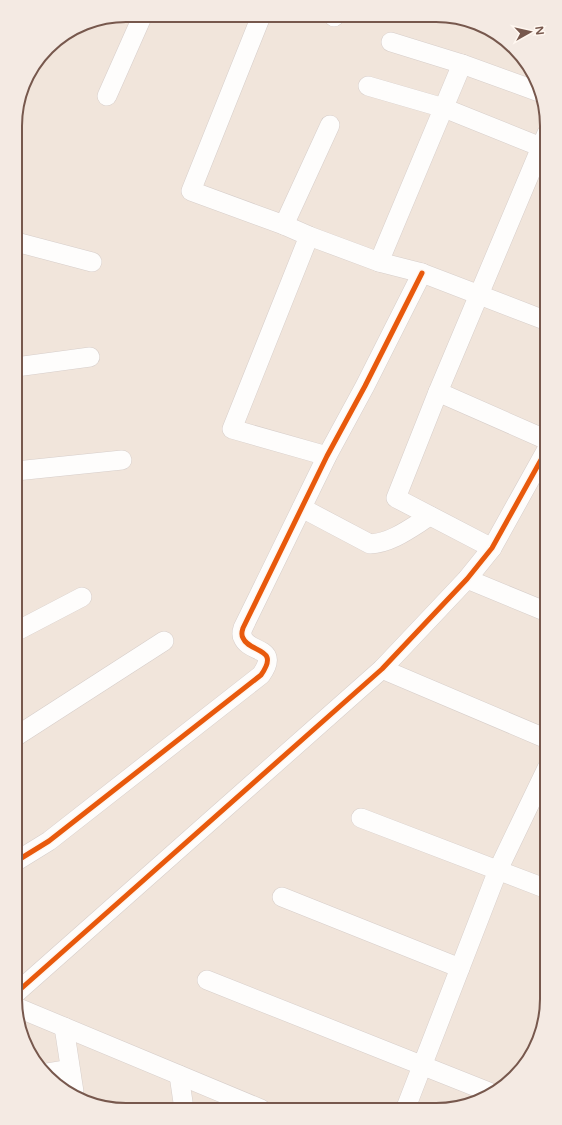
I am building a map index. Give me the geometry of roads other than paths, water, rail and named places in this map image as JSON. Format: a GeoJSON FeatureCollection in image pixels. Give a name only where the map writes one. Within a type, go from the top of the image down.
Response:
{"type":"FeatureCollection","features":[{"type":"Feature","properties":{"kind":"street"},"geometry":{"type":"LineString","coordinates":[[107,96],[140,22]]}},
{"type":"Feature","properties":{"kind":"street"},"geometry":{"type":"LineString","coordinates":[[259,22],[191,191],[379,262],[422,273],[540,318]]}},
{"type":"Feature","properties":{"kind":"street"},"geometry":{"type":"LineString","coordinates":[[391,42],[462,64],[534,90]]}},
{"type":"Feature","properties":{"kind":"street"},"geometry":{"type":"LineString","coordinates":[[379,262],[462,64]]}},
{"type":"Feature","properties":{"kind":"street"},"geometry":{"type":"LineString","coordinates":[[368,86],[444,108],[540,139]]}},
{"type":"Feature","properties":{"kind":"street"},"geometry":{"type":"LineString","coordinates":[[284,225],[330,125]]}},
{"type":"Feature","properties":{"kind":"street"},"geometry":{"type":"LineString","coordinates":[[492,548],[396,498],[438,392],[540,150]]}},
{"type":"Feature","properties":{"kind":"street"},"geometry":{"type":"LineString","coordinates":[[309,236],[232,429],[327,456]]}},
{"type":"Feature","properties":{"kind":"street"},"geometry":{"type":"LineString","coordinates":[[22,244],[92,262]]}},
{"type":"Feature","properties":{"kind":"street"},"geometry":{"type":"LineString","coordinates":[[22,858],[49,841],[261,675],[267,667],[266,655],[260,650],[246,643],[243,638],[243,628],[327,456],[365,386],[422,273]]}},
{"type":"Feature","properties":{"kind":"street"},"geometry":{"type":"LineString","coordinates":[[22,366],[90,357]]}},
{"type":"Feature","properties":{"kind":"street"},"geometry":{"type":"LineString","coordinates":[[438,392],[540,437]]}},
{"type":"Feature","properties":{"kind":"street"},"geometry":{"type":"LineString","coordinates":[[22,470],[122,460]]}},
{"type":"Feature","properties":{"kind":"street"},"geometry":{"type":"LineString","coordinates":[[22,988],[382,669],[467,579],[492,548],[540,462]]}},
{"type":"Feature","properties":{"kind":"street"},"geometry":{"type":"LineString","coordinates":[[302,508],[370,544],[382,543],[392,539],[430,516]]}},
{"type":"Feature","properties":{"kind":"street"},"geometry":{"type":"LineString","coordinates":[[467,579],[540,609]]}},
{"type":"Feature","properties":{"kind":"street"},"geometry":{"type":"LineString","coordinates":[[22,628],[82,598]]}},
{"type":"Feature","properties":{"kind":"street"},"geometry":{"type":"LineString","coordinates":[[22,732],[164,641]]}},
{"type":"Feature","properties":{"kind":"street"},"geometry":{"type":"LineString","coordinates":[[382,669],[540,736]]}},
{"type":"Feature","properties":{"kind":"street"},"geometry":{"type":"LineString","coordinates":[[408,1103],[498,870],[540,783]]}},
{"type":"Feature","properties":{"kind":"street"},"geometry":{"type":"LineString","coordinates":[[362,818],[540,886]]}},
{"type":"Feature","properties":{"kind":"street"},"geometry":{"type":"LineString","coordinates":[[282,897],[460,968]]}},
{"type":"Feature","properties":{"kind":"street"},"geometry":{"type":"LineString","coordinates":[[207,980],[485,1090]]}},
{"type":"Feature","properties":{"kind":"street"},"geometry":{"type":"LineString","coordinates":[[22,1009],[242,1103]]}},
{"type":"Feature","properties":{"kind":"street"},"geometry":{"type":"LineString","coordinates":[[64,1027],[73,1089]]}},
{"type":"Feature","properties":{"kind":"street"},"geometry":{"type":"LineString","coordinates":[[51,1072],[70,1069]]}},
{"type":"Feature","properties":{"kind":"street"},"geometry":{"type":"LineString","coordinates":[[179,1075],[183,1103]]}}]}
